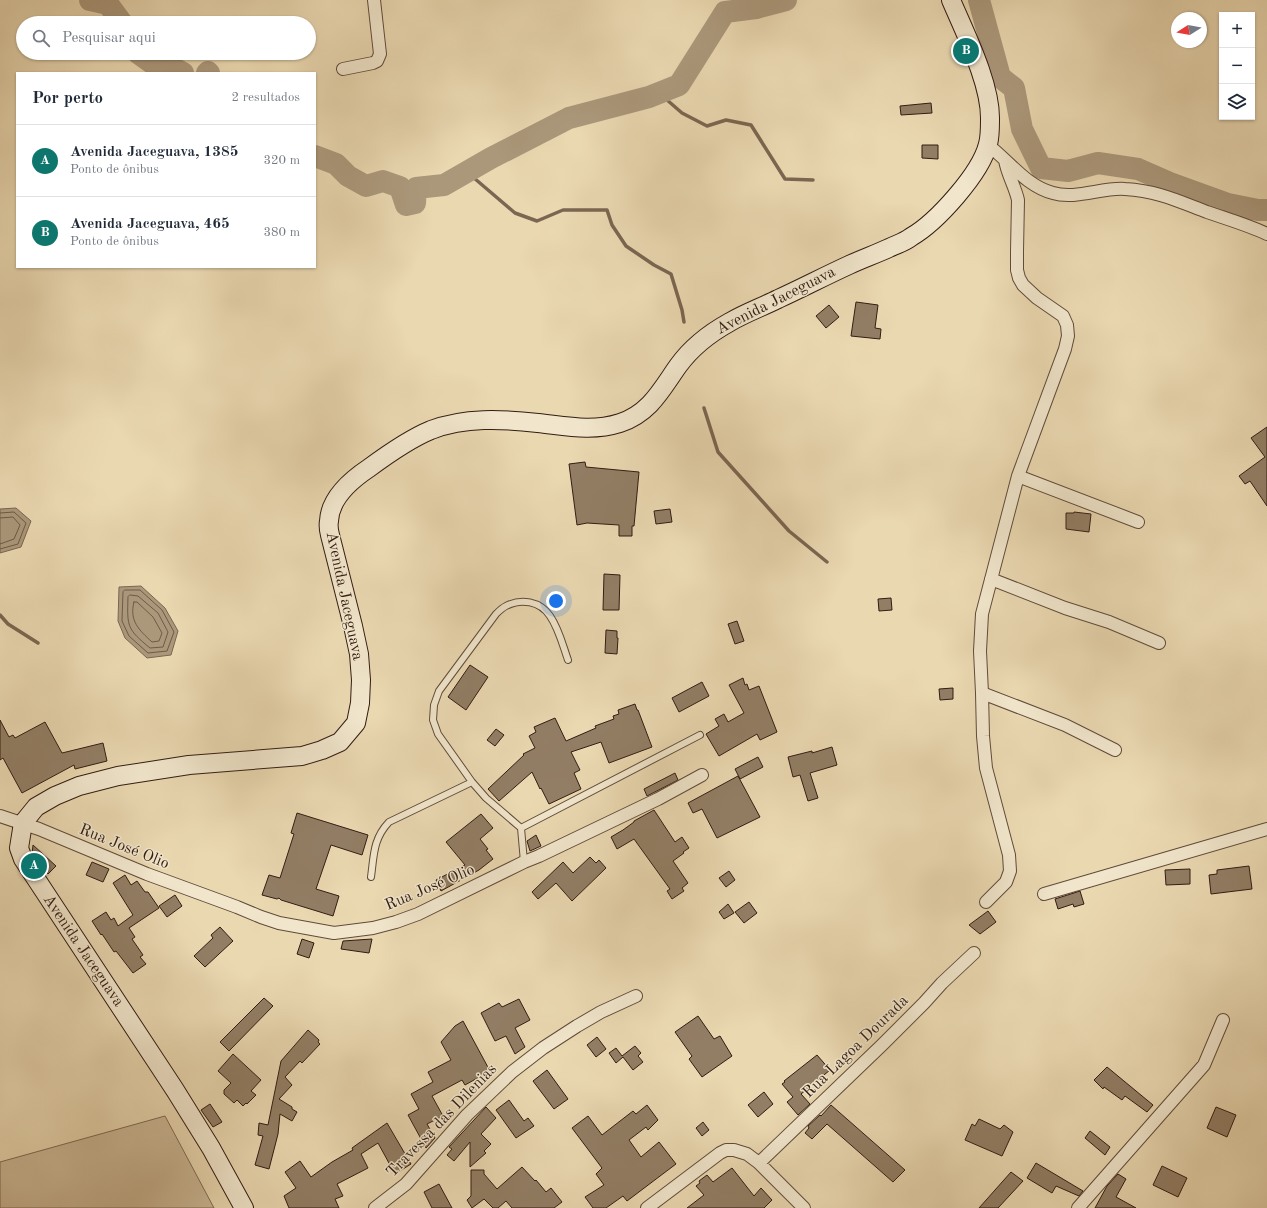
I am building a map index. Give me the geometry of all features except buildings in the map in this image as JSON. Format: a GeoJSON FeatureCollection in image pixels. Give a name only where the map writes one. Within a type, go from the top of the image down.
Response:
{"type":"FeatureCollection","features":[{"type":"Feature","properties":{"kind":"main road","name":"Avenida Jaceguava"},"geometry":{"type":"LineString","coordinates":[[244,1208],[211,1148],[175,1090],[23,859],[19,848],[19,839],[23,823],[36,807],[55,796],[79,786],[118,776],[189,765],[302,756],[322,750],[340,742],[356,723],[360,703],[361,680],[359,654],[328,523],[330,513],[335,502],[341,492],[353,480],[365,470],[412,439],[431,430],[454,423],[496,420],[584,428],[601,428],[620,423],[634,417],[646,408],[661,393],[679,365],[691,352],[710,335],[729,322],[910,238],[930,224],[961,191],[980,164],[988,145],[990,118],[985,84],[951,0]]}},
{"type":"Feature","properties":{"kind":"street"},"geometry":{"type":"LineString","coordinates":[[343,69],[372,63],[377,60],[380,54],[374,0]]}},
{"type":"Feature","properties":{"kind":"street"},"geometry":{"type":"LineString","coordinates":[[988,145],[998,152],[1027,180],[1039,188],[1054,194],[1071,195],[1123,188],[1155,193],[1168,196],[1267,234]]}},
{"type":"Feature","properties":{"kind":"street"},"geometry":{"type":"LineString","coordinates":[[986,902],[1006,882],[1010,871],[1009,855],[986,768],[982,736],[980,651],[982,614],[1018,476],[1065,349],[1068,336],[1067,325],[1063,316],[1037,298],[1023,285],[1019,278],[1017,270],[1018,200],[1017,193],[1006,168],[1005,160]]}},
{"type":"Feature","properties":{"kind":"street"},"geometry":{"type":"LineString","coordinates":[[1018,476],[1138,522]]}},
{"type":"Feature","properties":{"kind":"street"},"geometry":{"type":"LineString","coordinates":[[991,579],[1065,608],[1109,622],[1160,643]]}},
{"type":"Feature","properties":{"kind":"street"},"geometry":{"type":"LineString","coordinates":[[982,694],[1065,725],[1115,750]]}},
{"type":"Feature","properties":{"kind":"street","name":"Rua José Olio"},"geometry":{"type":"LineString","coordinates":[[0,816],[23,823],[80,845],[147,874],[237,907],[260,918],[334,933],[373,928],[418,914],[524,862],[637,810],[702,775]]}},
{"type":"Feature","properties":{"kind":"street"},"geometry":{"type":"LineString","coordinates":[[1044,894],[1267,829]]}},
{"type":"Feature","properties":{"kind":"street","name":"Rua Lagoa Dourada"},"geometry":{"type":"LineString","coordinates":[[759,1163],[882,1045],[942,983],[974,953]]}},
{"type":"Feature","properties":{"kind":"street","name":"Travessa das Dilenias"},"geometry":{"type":"LineString","coordinates":[[375,1208],[406,1184],[467,1115],[512,1072],[543,1048],[577,1026],[601,1012],[636,996]]}},
{"type":"Feature","properties":{"kind":"street"},"geometry":{"type":"LineString","coordinates":[[1078,1208],[1204,1064],[1223,1020]]}},
{"type":"Feature","properties":{"kind":"street"},"geometry":{"type":"LineString","coordinates":[[647,1208],[726,1150],[734,1150],[747,1154],[759,1163],[804,1208]]}},
{"type":"Feature","properties":{"kind":"lane"},"geometry":{"type":"LineString","coordinates":[[524,862],[521,828],[486,798],[472,782],[438,734],[433,720],[434,705],[439,691],[496,614],[506,606],[518,602],[531,601],[542,607],[550,616],[568,660]]}},
{"type":"Feature","properties":{"kind":"lane"},"geometry":{"type":"LineString","coordinates":[[521,828],[700,735]]}},
{"type":"Feature","properties":{"kind":"lane"},"geometry":{"type":"LineString","coordinates":[[372,877],[377,839],[389,822],[472,782]]}},
{"type":"Feature","properties":{"kind":"shaded area"},"geometry":{"type":"Polygon","coordinates":[[[165,1116],[214,1208],[0,1208],[0,1162],[165,1116]]]}},
{"type":"Feature","properties":{"kind":"water"},"geometry":{"type":"Polygon","coordinates":[[[16,508],[31,521],[21,547],[0,553],[0,509],[16,508]]]}},
{"type":"Feature","properties":{"kind":"water"},"geometry":{"type":"Polygon","coordinates":[[[141,586],[165,608],[178,631],[171,655],[147,658],[125,638],[118,621],[119,587],[141,586]]]}},
{"type":"Feature","properties":{"kind":"waterway"},"geometry":{"type":"LineString","coordinates":[[90,0],[108,4],[117,16]]}},
{"type":"Feature","properties":{"kind":"waterway"},"geometry":{"type":"LineString","coordinates":[[316,156],[336,164],[348,176],[366,186],[383,181],[400,187],[406,205],[415,203],[416,188],[444,185],[491,158],[569,118],[649,97],[679,85],[725,12],[756,8],[786,0]]}},
{"type":"Feature","properties":{"kind":"waterway"},"geometry":{"type":"LineString","coordinates":[[979,0],[1000,77],[1014,88],[1022,129],[1041,168],[1068,171],[1098,163],[1138,169],[1170,183],[1228,204],[1258,210],[1267,210]]}},
{"type":"Feature","properties":{"kind":"waterway"},"geometry":{"type":"LineString","coordinates":[[148,60],[152,63],[168,65],[181,72]]}},
{"type":"Feature","properties":{"kind":"waterway"},"geometry":{"type":"LineString","coordinates":[[659,93],[682,113],[707,126],[726,120],[751,125],[785,179],[813,180]]}},
{"type":"Feature","properties":{"kind":"waterway"},"geometry":{"type":"LineString","coordinates":[[467,172],[515,213],[537,221],[563,210],[607,210],[612,225],[626,246],[654,265],[671,274],[682,310],[684,322]]}},
{"type":"Feature","properties":{"kind":"waterway"},"geometry":{"type":"LineString","coordinates":[[704,408],[718,452],[789,531],[827,562]]}},
{"type":"Feature","properties":{"kind":"waterway"},"geometry":{"type":"LineString","coordinates":[[0,615],[8,624],[38,643]]}},
{"type":"Feature","properties":{"kind":"place","name":"Avenida Jaceguava, 465"},"geometry":{"type":"Point","coordinates":[966,51]}},
{"type":"Feature","properties":{"kind":"place","name":"Avenida Jaceguava, 1385"},"geometry":{"type":"Point","coordinates":[34,866]}}]}
